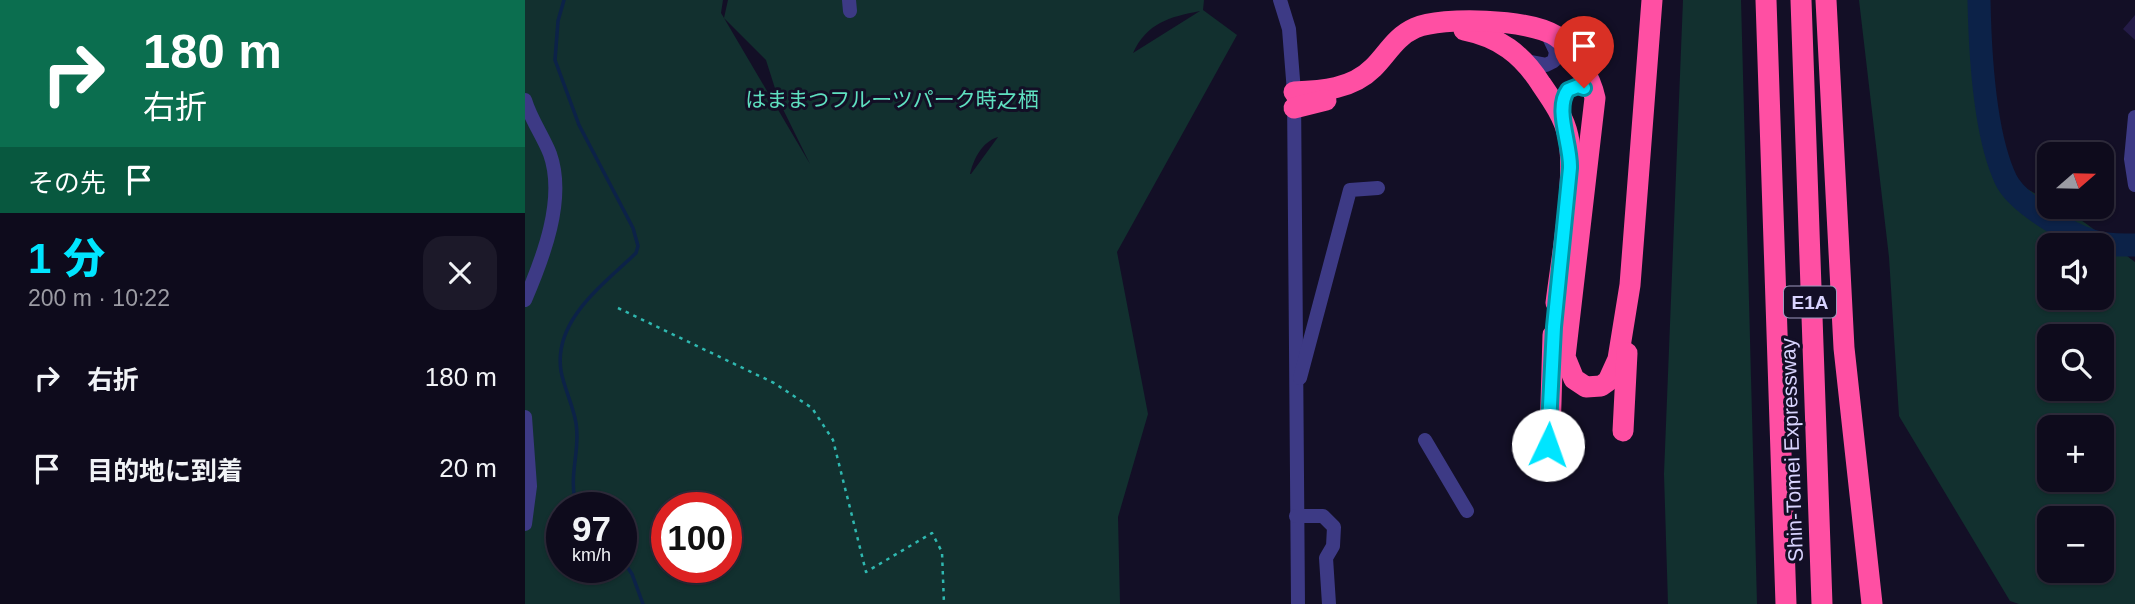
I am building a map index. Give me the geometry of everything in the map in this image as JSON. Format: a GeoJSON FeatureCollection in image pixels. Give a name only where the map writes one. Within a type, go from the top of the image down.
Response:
{"type":"FeatureCollection","features":[{"type":"Feature","properties":{"kind":"highway"},"geometry":{"type":"LineString","coordinates":[[1623,432],[1630,285],[1652,0]]}},
{"type":"Feature","properties":{"kind":"highway","name":"Shin-Tomei Expressway"},"geometry":{"type":"LineString","coordinates":[[1766,0],[1786,604]]}},
{"type":"Feature","properties":{"kind":"highway","name":"Shin-Tomei Expressway"},"geometry":{"type":"LineString","coordinates":[[1801,0],[1822,604]]}},
{"type":"Feature","properties":{"kind":"highway"},"geometry":{"type":"LineString","coordinates":[[1826,0],[1844,348],[1872,604]]}},
{"type":"Feature","properties":{"kind":"highway"},"geometry":{"type":"LineString","coordinates":[[1294,100],[1356,81],[1373,68],[1402,35],[1436,21],[1464,19],[1546,32],[1567,47],[1588,79],[1595,98],[1565,346],[1566,364],[1579,384],[1586,387],[1601,386],[1612,375],[1630,285]]}},
{"type":"Feature","properties":{"kind":"highway"},"geometry":{"type":"LineString","coordinates":[[1294,100],[1361,89],[1379,75],[1409,43],[1441,30],[1463,30],[1486,36],[1508,46],[1525,61],[1561,117],[1570,145],[1550,369],[1550,436],[1542,457]]}},
{"type":"Feature","properties":{"kind":"street"},"geometry":{"type":"LineString","coordinates":[[1280,0],[1289,29],[1294,100],[1298,604]]}},
{"type":"Feature","properties":{"kind":"street"},"geometry":{"type":"LineString","coordinates":[[1525,61],[1546,65],[1554,61],[1556,52],[1546,32]]}},
{"type":"Feature","properties":{"kind":"street"},"geometry":{"type":"LineString","coordinates":[[1561,117],[1562,100],[1573,87],[1584,88],[1595,98]]}},
{"type":"Feature","properties":{"kind":"street"},"geometry":{"type":"LineString","coordinates":[[525,100],[530,118],[549,153],[557,180],[544,248],[525,300]]}},
{"type":"Feature","properties":{"kind":"street"},"geometry":{"type":"LineString","coordinates":[[2135,117],[2131,159],[2135,185]]}},
{"type":"Feature","properties":{"kind":"street"},"geometry":{"type":"LineString","coordinates":[[1296,389],[1310,349],[1350,190],[1378,188]]}},
{"type":"Feature","properties":{"kind":"street"},"geometry":{"type":"LineString","coordinates":[[525,418],[530,486],[525,524]]}},
{"type":"Feature","properties":{"kind":"street"},"geometry":{"type":"LineString","coordinates":[[1425,440],[1467,511]]}},
{"type":"Feature","properties":{"kind":"street"},"geometry":{"type":"LineString","coordinates":[[1296,516],[1324,516],[1334,527],[1333,546],[1326,558],[1329,604]]}},
{"type":"Feature","properties":{"kind":"path"},"geometry":{"type":"LineString","coordinates":[[618,308],[774,383],[812,408],[833,440],[866,572],[932,533],[942,552],[944,604]]}},
{"type":"Feature","properties":{"kind":"green space","name":"はままつフルーツパーク時之栖"},"geometry":{"type":"Polygon","coordinates":[[[525,0],[723,0],[721,13],[724,18],[728,0],[1204,0],[1203,10],[1237,35],[1117,252],[1148,414],[1118,517],[1120,604],[525,604],[525,0]],[[1200,11],[1169,19],[1152,28],[1133,53],[1200,11]],[[724,18],[810,164],[779,101],[766,60],[724,18]],[[998,137],[979,151],[970,174],[971,174],[998,137]]]}},
{"type":"Feature","properties":{"kind":"green space"},"geometry":{"type":"Polygon","coordinates":[[[1683,0],[1741,0],[1757,604],[1668,604],[1664,474],[1683,0]]]}},
{"type":"Feature","properties":{"kind":"green space"},"geometry":{"type":"Polygon","coordinates":[[[1859,0],[1985,0],[2002,147],[2011,179],[2037,195],[2037,219],[2079,219],[2098,233],[2037,233],[2037,310],[2114,310],[2114,245],[2135,262],[2135,604],[2019,604],[2010,601],[1899,416],[1889,257],[1859,0]]]}},
{"type":"Feature","properties":{"kind":"building"},"geometry":{"type":"Polygon","coordinates":[[[2135,15],[2135,40],[2123,29],[2135,15]]]}},
{"type":"Feature","properties":{"kind":"waterway"},"geometry":{"type":"LineString","coordinates":[[564,0],[558,21],[555,60],[579,125],[633,228],[638,246],[636,253],[583,304],[565,335],[561,371],[577,434],[574,492]]}},
{"type":"Feature","properties":{"kind":"waterway"},"geometry":{"type":"LineString","coordinates":[[1979,0],[1982,67],[1988,116],[2006,180],[2032,207],[2070,231],[2097,243],[2135,245]]}},
{"type":"Feature","properties":{"kind":"waterway"},"geometry":{"type":"LineString","coordinates":[[635,583],[643,604]]}},
{"type":"Feature","properties":{"kind":"route"},"geometry":{"type":"LineString","coordinates":[[1548,445],[1551,422],[1550,369],[1570,168],[1570,145],[1561,117],[1561,106],[1568,90],[1578,86],[1584,88]]}}]}
